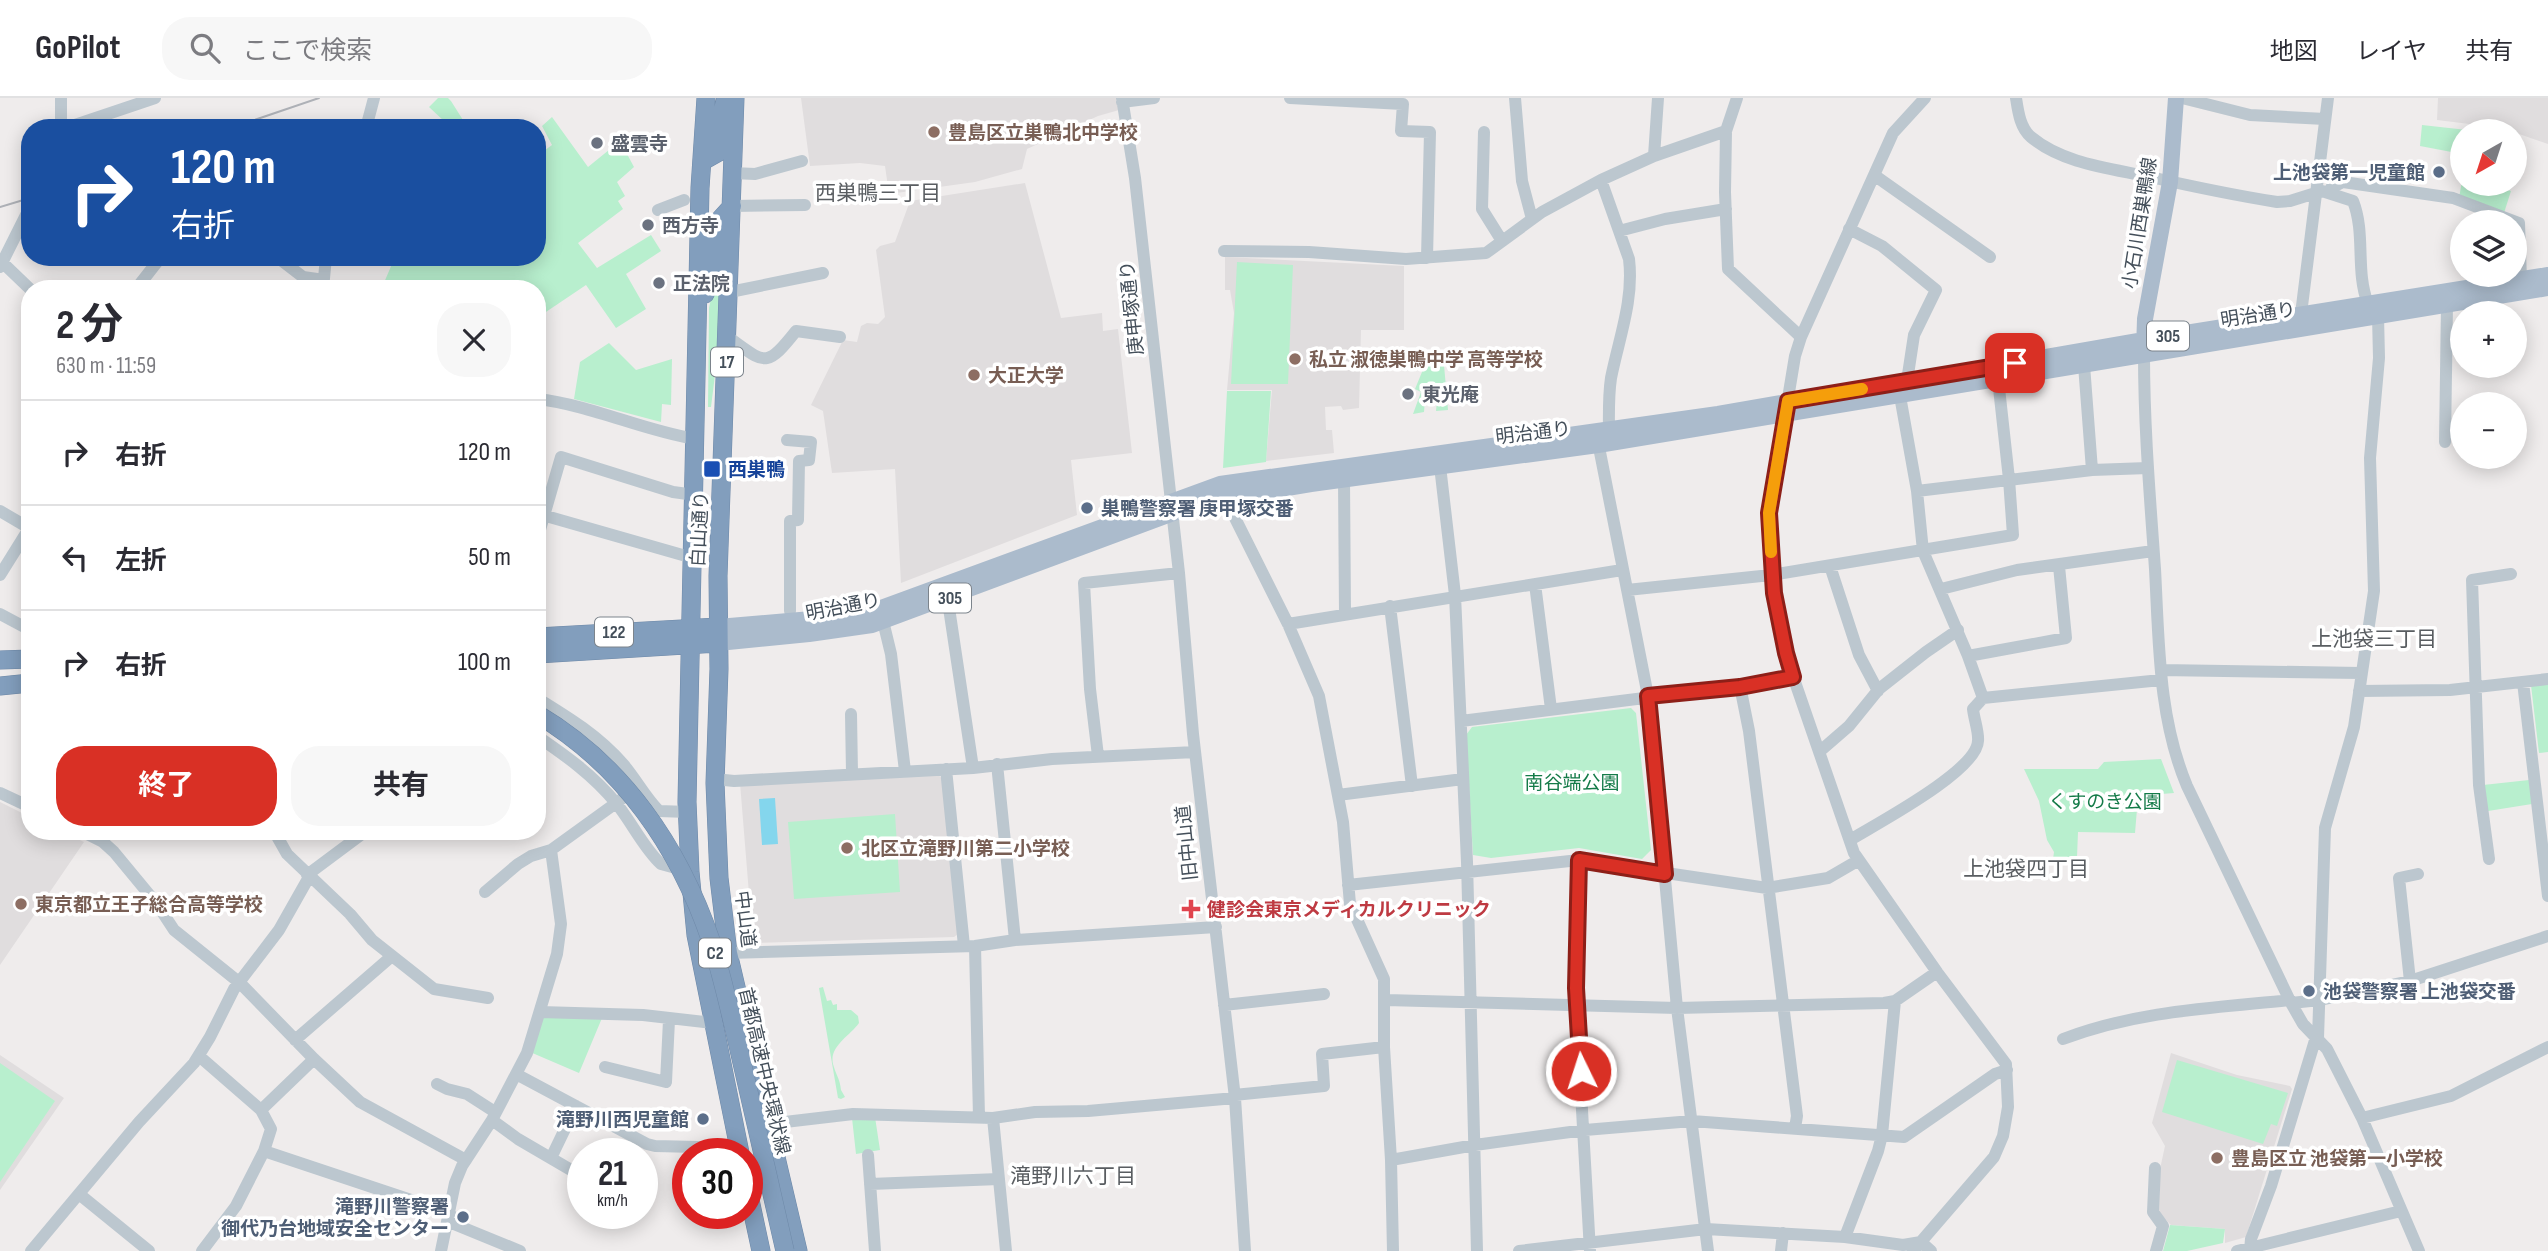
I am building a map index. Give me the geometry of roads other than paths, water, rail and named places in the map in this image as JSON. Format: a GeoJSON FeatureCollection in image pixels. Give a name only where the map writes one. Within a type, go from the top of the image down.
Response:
{"type":"FeatureCollection","features":[{"type":"Feature","properties":{"kind":"highway","name":"白山通り"},"geometry":{"type":"LineString","coordinates":[[690,637],[700,188],[706,98]]}},
{"type":"Feature","properties":{"kind":"highway"},"geometry":{"type":"LineString","coordinates":[[703,161],[719,152],[721,117],[726,98]]}},
{"type":"Feature","properties":{"kind":"highway","name":"白山通り"},"geometry":{"type":"LineString","coordinates":[[719,669],[735,98]]}},
{"type":"Feature","properties":{"kind":"highway"},"geometry":{"type":"LineString","coordinates":[[699,311],[713,269],[714,226],[732,206]]}},
{"type":"Feature","properties":{"kind":"highway","name":"明治通り"},"geometry":{"type":"LineString","coordinates":[[546,653],[718,635]]}},
{"type":"Feature","properties":{"kind":"highway","name":"明治通り"},"geometry":{"type":"LineString","coordinates":[[546,636],[690,637]]}},
{"type":"Feature","properties":{"kind":"highway","name":"17"},"geometry":{"type":"LineString","coordinates":[[690,637],[690,872],[696,935],[737,1138]]}},
{"type":"Feature","properties":{"kind":"highway"},"geometry":{"type":"LineString","coordinates":[[0,660],[21,659]]}},
{"type":"Feature","properties":{"kind":"highway","name":"中山道"},"geometry":{"type":"LineString","coordinates":[[719,669],[715,779],[719,878],[728,953],[798,1251]]}},
{"type":"Feature","properties":{"kind":"highway"},"geometry":{"type":"LineString","coordinates":[[0,676],[21,675]]}},
{"type":"Feature","properties":{"kind":"highway"},"geometry":{"type":"LineString","coordinates":[[0,686],[21,684]]}},
{"type":"Feature","properties":{"kind":"highway","name":"首都高速中央環状線"},"geometry":{"type":"LineString","coordinates":[[546,717],[621,786],[650,823],[690,897],[716,968],[783,1251]]}},
{"type":"Feature","properties":{"kind":"highway"},"geometry":{"type":"LineString","coordinates":[[756,1229],[761,1251]]}},
{"type":"Feature","properties":{"kind":"main road","name":"小石川西巣鴨線"},"geometry":{"type":"LineString","coordinates":[[2144,348],[2145,319],[2170,181],[2176,98]]}},
{"type":"Feature","properties":{"kind":"main road","name":"明治通り"},"geometry":{"type":"LineString","coordinates":[[2527,278],[2548,275]]}},
{"type":"Feature","properties":{"kind":"main road","name":"明治通り"},"geometry":{"type":"LineString","coordinates":[[1172,508],[1440,466],[2373,310],[2483,287]]}},
{"type":"Feature","properties":{"kind":"main road","name":"明治通り"},"geometry":{"type":"LineString","coordinates":[[1904,388],[1998,379],[2084,365],[2144,348],[2301,314],[2447,304],[2548,288]]}},
{"type":"Feature","properties":{"kind":"main road","name":"明治通り"},"geometry":{"type":"LineString","coordinates":[[718,635],[809,634],[872,625],[947,592],[1172,508],[1220,484],[1603,437]]}},
{"type":"Feature","properties":{"kind":"main road","name":"明治通り"},"geometry":{"type":"LineString","coordinates":[[718,635],[857,615],[947,592]]}},
{"type":"Feature","properties":{"kind":"street"},"geometry":{"type":"LineString","coordinates":[[61,98],[61,119]]}},
{"type":"Feature","properties":{"kind":"street"},"geometry":{"type":"LineString","coordinates":[[93,119],[155,98]]}},
{"type":"Feature","properties":{"kind":"street"},"geometry":{"type":"LineString","coordinates":[[368,119],[374,98]]}},
{"type":"Feature","properties":{"kind":"street"},"geometry":{"type":"LineString","coordinates":[[1122,100],[1154,98]]}},
{"type":"Feature","properties":{"kind":"street"},"geometry":{"type":"LineString","coordinates":[[1290,98],[1403,104],[1401,131],[1430,132],[1427,258]]}},
{"type":"Feature","properties":{"kind":"street"},"geometry":{"type":"LineString","coordinates":[[1515,98],[1522,181],[1532,219]]}},
{"type":"Feature","properties":{"kind":"street"},"geometry":{"type":"LineString","coordinates":[[1654,156],[1658,98]]}},
{"type":"Feature","properties":{"kind":"street"},"geometry":{"type":"LineString","coordinates":[[1737,98],[1726,131],[1728,269],[1801,337]]}},
{"type":"Feature","properties":{"kind":"street"},"geometry":{"type":"LineString","coordinates":[[1519,1251],[1590,1246],[1706,1229],[1845,1237],[1922,1248],[1994,1157],[2003,1136],[2008,1107],[2006,1064],[1858,860],[1793,677],[1772,575],[1769,513],[1794,356],[1894,133],[1925,98]]}},
{"type":"Feature","properties":{"kind":"street"},"geometry":{"type":"LineString","coordinates":[[2016,98],[2025,131],[2031,138],[2066,157],[2277,202],[2290,201],[2322,191],[2330,192],[2353,201],[2358,214],[2360,276],[2373,310],[2379,358],[2370,458],[2374,592],[2354,727],[2325,828],[2317,1038],[2245,1250]]}},
{"type":"Feature","properties":{"kind":"street"},"geometry":{"type":"LineString","coordinates":[[2182,98],[2250,115],[2325,119]]}},
{"type":"Feature","properties":{"kind":"street"},"geometry":{"type":"LineString","coordinates":[[2301,314],[2328,98]]}},
{"type":"Feature","properties":{"kind":"street","name":"庚申塚通り"},"geometry":{"type":"LineString","coordinates":[[1122,100],[1136,190],[1172,508]]}},
{"type":"Feature","properties":{"kind":"street"},"geometry":{"type":"LineString","coordinates":[[1224,251],[1427,258],[1486,253],[1532,219],[1601,180],[1654,156],[1726,131]]}},
{"type":"Feature","properties":{"kind":"street"},"geometry":{"type":"LineString","coordinates":[[1484,132],[1482,209],[1502,241]]}},
{"type":"Feature","properties":{"kind":"street"},"geometry":{"type":"LineString","coordinates":[[733,173],[755,174],[802,161]]}},
{"type":"Feature","properties":{"kind":"street"},"geometry":{"type":"LineString","coordinates":[[1874,175],[1990,257]]}},
{"type":"Feature","properties":{"kind":"street"},"geometry":{"type":"LineString","coordinates":[[1601,180],[1629,259],[1627,315],[1611,378],[1603,437],[1622,570],[1648,696],[1677,1008],[1709,1251]]}},
{"type":"Feature","properties":{"kind":"street"},"geometry":{"type":"LineString","coordinates":[[2330,192],[2331,188],[2343,183],[2453,198],[2485,210]]}},
{"type":"Feature","properties":{"kind":"street"},"geometry":{"type":"LineString","coordinates":[[658,209],[684,200]]}},
{"type":"Feature","properties":{"kind":"street"},"geometry":{"type":"LineString","coordinates":[[732,206],[806,205]]}},
{"type":"Feature","properties":{"kind":"street"},"geometry":{"type":"LineString","coordinates":[[1619,231],[1665,219],[1726,209]]}},
{"type":"Feature","properties":{"kind":"street"},"geometry":{"type":"LineString","coordinates":[[21,224],[2,259],[22,280]]}},
{"type":"Feature","properties":{"kind":"street"},"geometry":{"type":"LineString","coordinates":[[1849,229],[1882,246],[1936,290],[1914,335],[1904,388],[1923,551],[1941,589],[1983,698]]}},
{"type":"Feature","properties":{"kind":"street"},"geometry":{"type":"LineString","coordinates":[[143,280],[154,266]]}},
{"type":"Feature","properties":{"kind":"street"},"geometry":{"type":"LineString","coordinates":[[293,266],[303,277],[312,280]]}},
{"type":"Feature","properties":{"kind":"street"},"geometry":{"type":"LineString","coordinates":[[730,292],[823,273]]}},
{"type":"Feature","properties":{"kind":"street"},"geometry":{"type":"LineString","coordinates":[[2445,442],[2447,304]]}},
{"type":"Feature","properties":{"kind":"street"},"geometry":{"type":"LineString","coordinates":[[728,337],[760,359],[768,359],[782,349],[796,331],[840,337]]}},
{"type":"Feature","properties":{"kind":"street"},"geometry":{"type":"LineString","coordinates":[[2144,348],[2148,468],[2161,675],[2168,728],[2179,768],[2291,1002],[2303,1024],[2327,1049],[2362,1118],[2419,1251]]}},
{"type":"Feature","properties":{"kind":"street"},"geometry":{"type":"LineString","coordinates":[[2084,365],[2092,470]]}},
{"type":"Feature","properties":{"kind":"street"},"geometry":{"type":"LineString","coordinates":[[1627,590],[1772,575],[2013,536],[2010,479],[1998,379]]}},
{"type":"Feature","properties":{"kind":"street"},"geometry":{"type":"LineString","coordinates":[[546,400],[564,402],[675,436],[695,439]]}},
{"type":"Feature","properties":{"kind":"street"},"geometry":{"type":"LineString","coordinates":[[787,440],[811,443],[810,460],[799,461],[798,520],[790,521],[790,611]]}},
{"type":"Feature","properties":{"kind":"street"},"geometry":{"type":"LineString","coordinates":[[546,500],[561,457],[673,492],[695,495]]}},
{"type":"Feature","properties":{"kind":"street"},"geometry":{"type":"LineString","coordinates":[[1440,466],[1455,596],[1461,721],[1477,1251]]}},
{"type":"Feature","properties":{"kind":"street"},"geometry":{"type":"LineString","coordinates":[[1917,491],[2092,470],[2148,468]]}},
{"type":"Feature","properties":{"kind":"street"},"geometry":{"type":"LineString","coordinates":[[1345,479],[1345,614]]}},
{"type":"Feature","properties":{"kind":"street"},"geometry":{"type":"LineString","coordinates":[[1225,498],[1288,624],[1319,696],[1343,822],[1350,904],[1384,979],[1384,1047],[1393,1251]]}},
{"type":"Feature","properties":{"kind":"street","name":"旧中山道"},"geometry":{"type":"LineString","coordinates":[[1172,508],[1195,752],[1234,1097],[1245,1251]]}},
{"type":"Feature","properties":{"kind":"street"},"geometry":{"type":"LineString","coordinates":[[0,510],[21,523]]}},
{"type":"Feature","properties":{"kind":"street"},"geometry":{"type":"LineString","coordinates":[[546,515],[693,558]]}},
{"type":"Feature","properties":{"kind":"street"},"geometry":{"type":"LineString","coordinates":[[0,575],[21,541]]}},
{"type":"Feature","properties":{"kind":"street"},"geometry":{"type":"LineString","coordinates":[[1941,589],[2017,570],[2153,551]]}},
{"type":"Feature","properties":{"kind":"street"},"geometry":{"type":"LineString","coordinates":[[1830,566],[1859,655],[1878,691]]}},
{"type":"Feature","properties":{"kind":"street"},"geometry":{"type":"LineString","coordinates":[[1968,656],[2066,638],[2059,566]]}},
{"type":"Feature","properties":{"kind":"street"},"geometry":{"type":"LineString","coordinates":[[1288,624],[1622,570]]}},
{"type":"Feature","properties":{"kind":"street"},"geometry":{"type":"LineString","coordinates":[[1098,755],[1090,689],[1084,583],[1179,573]]}},
{"type":"Feature","properties":{"kind":"street"},"geometry":{"type":"LineString","coordinates":[[2489,859],[2479,785],[2472,580],[2511,574]]}},
{"type":"Feature","properties":{"kind":"street"},"geometry":{"type":"LineString","coordinates":[[1535,584],[1551,709]]}},
{"type":"Feature","properties":{"kind":"street"},"geometry":{"type":"LineString","coordinates":[[947,592],[973,768]]}},
{"type":"Feature","properties":{"kind":"street"},"geometry":{"type":"LineString","coordinates":[[1390,606],[1412,786]]}},
{"type":"Feature","properties":{"kind":"street"},"geometry":{"type":"LineString","coordinates":[[0,614],[21,625]]}},
{"type":"Feature","properties":{"kind":"street"},"geometry":{"type":"LineString","coordinates":[[883,621],[891,654],[905,771]]}},
{"type":"Feature","properties":{"kind":"street"},"geometry":{"type":"LineString","coordinates":[[1819,752],[1849,726],[1878,691],[1926,652],[1958,631]]}},
{"type":"Feature","properties":{"kind":"street"},"geometry":{"type":"LineString","coordinates":[[1850,841],[1952,776],[1967,762],[1978,742],[1973,709],[1983,698],[2161,675],[2361,673]]}},
{"type":"Feature","properties":{"kind":"street"},"geometry":{"type":"LineString","coordinates":[[1461,721],[1648,696],[1740,687],[1793,677]]}},
{"type":"Feature","properties":{"kind":"street"},"geometry":{"type":"LineString","coordinates":[[2359,691],[2475,687],[2548,679]]}},
{"type":"Feature","properties":{"kind":"street"},"geometry":{"type":"LineString","coordinates":[[2523,682],[2548,896]]}},
{"type":"Feature","properties":{"kind":"street"},"geometry":{"type":"LineString","coordinates":[[1740,687],[1749,731],[1797,1116],[1795,1128]]}},
{"type":"Feature","properties":{"kind":"street"},"geometry":{"type":"LineString","coordinates":[[546,713],[568,717],[607,748],[659,811],[688,812]]}},
{"type":"Feature","properties":{"kind":"street"},"geometry":{"type":"LineString","coordinates":[[851,715],[852,774]]}},
{"type":"Feature","properties":{"kind":"street"},"geometry":{"type":"LineString","coordinates":[[546,741],[579,765],[616,803],[661,864],[690,872]]}},
{"type":"Feature","properties":{"kind":"street"},"geometry":{"type":"LineString","coordinates":[[715,779],[973,768],[1098,755],[1195,752]]}},
{"type":"Feature","properties":{"kind":"street"},"geometry":{"type":"LineString","coordinates":[[997,764],[1015,940]]}},
{"type":"Feature","properties":{"kind":"street"},"geometry":{"type":"LineString","coordinates":[[946,769],[970,946],[979,1117]]}},
{"type":"Feature","properties":{"kind":"street"},"geometry":{"type":"LineString","coordinates":[[1338,795],[1463,779]]}},
{"type":"Feature","properties":{"kind":"street"},"geometry":{"type":"LineString","coordinates":[[485,892],[518,864],[531,856],[551,850],[640,785]]}},
{"type":"Feature","properties":{"kind":"street"},"geometry":{"type":"LineString","coordinates":[[0,793],[21,803]]}},
{"type":"Feature","properties":{"kind":"street"},"geometry":{"type":"LineString","coordinates":[[99,840],[114,852],[157,904],[173,930],[240,983],[360,1102],[466,1160]]}},
{"type":"Feature","properties":{"kind":"street"},"geometry":{"type":"LineString","coordinates":[[279,840],[286,854],[350,915],[372,940],[434,989],[488,998]]}},
{"type":"Feature","properties":{"kind":"street"},"geometry":{"type":"LineString","coordinates":[[34,1250],[138,1122],[176,1084],[199,1056],[234,989],[285,921],[308,876],[354,840]]}},
{"type":"Feature","properties":{"kind":"street"},"geometry":{"type":"LineString","coordinates":[[441,1251],[455,1184],[527,1053],[557,954],[561,924],[551,850]]}},
{"type":"Feature","properties":{"kind":"street"},"geometry":{"type":"LineString","coordinates":[[1348,886],[1579,860],[1767,888],[1828,878],[1858,860]]}},
{"type":"Feature","properties":{"kind":"street"},"geometry":{"type":"LineString","coordinates":[[1579,860],[1576,1004],[1590,1246]]}},
{"type":"Feature","properties":{"kind":"street"},"geometry":{"type":"LineString","coordinates":[[2410,981],[2399,877],[2418,874]]}},
{"type":"Feature","properties":{"kind":"street"},"geometry":{"type":"LineString","coordinates":[[728,953],[970,946],[1015,940],[1216,927]]}},
{"type":"Feature","properties":{"kind":"street"},"geometry":{"type":"LineString","coordinates":[[2063,1039],[2103,1025],[2141,1016],[2320,1000],[2410,981],[2548,936]]}},
{"type":"Feature","properties":{"kind":"street"},"geometry":{"type":"LineString","coordinates":[[295,1040],[392,956]]}},
{"type":"Feature","properties":{"kind":"street"},"geometry":{"type":"LineString","coordinates":[[1386,1000],[1677,1008],[1895,1001],[1937,972]]}},
{"type":"Feature","properties":{"kind":"street"},"geometry":{"type":"LineString","coordinates":[[1224,1005],[1324,994]]}},
{"type":"Feature","properties":{"kind":"street"},"geometry":{"type":"LineString","coordinates":[[1845,1237],[1882,1135],[1895,1001]]}},
{"type":"Feature","properties":{"kind":"street"},"geometry":{"type":"LineString","coordinates":[[540,1012],[643,1015],[713,1023]]}},
{"type":"Feature","properties":{"kind":"street"},"geometry":{"type":"LineString","coordinates":[[606,1067],[666,1082],[669,1020]]}},
{"type":"Feature","properties":{"kind":"street"},"geometry":{"type":"LineString","coordinates":[[768,1124],[853,1114],[993,1118],[1035,1111],[1088,1111],[1324,1086],[1322,1054],[1384,1047]]}},
{"type":"Feature","properties":{"kind":"street"},"geometry":{"type":"LineString","coordinates":[[2362,1118],[2451,1096],[2548,1047]]}},
{"type":"Feature","properties":{"kind":"street"},"geometry":{"type":"LineString","coordinates":[[199,1056],[261,1110],[271,1129],[264,1151],[236,1206],[202,1251]]}},
{"type":"Feature","properties":{"kind":"street"},"geometry":{"type":"LineString","coordinates":[[261,1110],[314,1059]]}},
{"type":"Feature","properties":{"kind":"street"},"geometry":{"type":"LineString","coordinates":[[1391,1160],[1585,1130],[1692,1121],[1904,1137],[1995,1074],[2007,1070]]}},
{"type":"Feature","properties":{"kind":"street"},"geometry":{"type":"LineString","coordinates":[[516,1074],[634,1138],[656,1146],[672,1147]]}},
{"type":"Feature","properties":{"kind":"street"},"geometry":{"type":"LineString","coordinates":[[437,1084],[467,1094],[493,1116],[567,1168]]}},
{"type":"Feature","properties":{"kind":"street"},"geometry":{"type":"LineString","coordinates":[[551,1158],[576,1106]]}},
{"type":"Feature","properties":{"kind":"street"},"geometry":{"type":"LineString","coordinates":[[993,1118],[1006,1251]]}},
{"type":"Feature","properties":{"kind":"street"},"geometry":{"type":"LineString","coordinates":[[264,1151],[449,1217],[520,1251]]}},
{"type":"Feature","properties":{"kind":"street"},"geometry":{"type":"LineString","coordinates":[[868,1155],[875,1251]]}},
{"type":"Feature","properties":{"kind":"street"},"geometry":{"type":"LineString","coordinates":[[2155,1168],[2153,1212],[2163,1226],[2156,1251]]}},
{"type":"Feature","properties":{"kind":"street"},"geometry":{"type":"LineString","coordinates":[[870,1184],[999,1180]]}},
{"type":"Feature","properties":{"kind":"street"},"geometry":{"type":"LineString","coordinates":[[79,1194],[149,1251]]}},
{"type":"Feature","properties":{"kind":"street"},"geometry":{"type":"LineString","coordinates":[[2245,1250],[2401,1211]]}},
{"type":"Feature","properties":{"kind":"street"},"geometry":{"type":"LineString","coordinates":[[1781,1251],[1783,1233]]}},
{"type":"Feature","properties":{"kind":"water"},"geometry":{"type":"Polygon","coordinates":[[[775,798],[778,844],[762,845],[759,799],[775,798]]]}},
{"type":"Feature","properties":{"kind":"tram line"},"geometry":{"type":"LineString","coordinates":[[257,119],[319,98]]}},
{"type":"Feature","properties":{"kind":"tram line"},"geometry":{"type":"LineString","coordinates":[[0,207],[21,201]]}},
{"type":"Feature","properties":{"kind":"place","name":"豊島区立巣鴨北中学校"},"geometry":{"type":"Point","coordinates":[934,132]}},
{"type":"Feature","properties":{"kind":"place","name":"盛雲寺"},"geometry":{"type":"Point","coordinates":[597,143]}},
{"type":"Feature","properties":{"kind":"place","name":"上池袋第一児童館"},"geometry":{"type":"Point","coordinates":[2439,172]}},
{"type":"Feature","properties":{"kind":"place","name":"西方寺"},"geometry":{"type":"Point","coordinates":[648,225]}},
{"type":"Feature","properties":{"kind":"place","name":"正法院"},"geometry":{"type":"Point","coordinates":[659,283]}},
{"type":"Feature","properties":{"kind":"place","name":"私立 淑徳巣鴨中学 高等学校"},"geometry":{"type":"Point","coordinates":[1295,359]}},
{"type":"Feature","properties":{"kind":"place","name":"大正大学"},"geometry":{"type":"Point","coordinates":[974,375]}},
{"type":"Feature","properties":{"kind":"place","name":"東光庵"},"geometry":{"type":"Point","coordinates":[1408,394]}},
{"type":"Feature","properties":{"kind":"place","name":"西巣鴨"},"geometry":{"type":"Point","coordinates":[712,469]}},
{"type":"Feature","properties":{"kind":"place","name":"巣鴨警察署 庚甲塚交番"},"geometry":{"type":"Point","coordinates":[1087,508]}},
{"type":"Feature","properties":{"kind":"place","name":"北区立滝野川第二小学校"},"geometry":{"type":"Point","coordinates":[847,848]}},
{"type":"Feature","properties":{"kind":"place","name":"東京都立王子総合高等学校"},"geometry":{"type":"Point","coordinates":[21,904]}},
{"type":"Feature","properties":{"kind":"place","name":"健診会東京メディカルクリニック"},"geometry":{"type":"Point","coordinates":[1191,909]}},
{"type":"Feature","properties":{"kind":"place","name":"池袋警察署 上池袋交番"},"geometry":{"type":"Point","coordinates":[2309,991]}},
{"type":"Feature","properties":{"kind":"place","name":"滝野川西児童館"},"geometry":{"type":"Point","coordinates":[703,1119]}},
{"type":"Feature","properties":{"kind":"place","name":"豊島区立 池袋第一小学校"},"geometry":{"type":"Point","coordinates":[2217,1158]}},
{"type":"Feature","properties":{"kind":"place","name":"滝野川警察署 御代乃台地域安全センター"},"geometry":{"type":"Point","coordinates":[463,1217]}},
{"type":"Feature","properties":{"kind":"district","name":"西巣鴨三丁目"},"geometry":{"type":"Point","coordinates":[878,193]}},
{"type":"Feature","properties":{"kind":"district","name":"上池袋三丁目"},"geometry":{"type":"Point","coordinates":[2374,639]}},
{"type":"Feature","properties":{"kind":"district","name":"上池袋四丁目"},"geometry":{"type":"Point","coordinates":[2026,869]}},
{"type":"Feature","properties":{"kind":"district","name":"滝野川六丁目"},"geometry":{"type":"Point","coordinates":[1073,1176]}},
{"type":"Feature","properties":{"kind":"park label","name":"南谷端公園"},"geometry":{"type":"Point","coordinates":[1572,782]}},
{"type":"Feature","properties":{"kind":"park label","name":"くすのき公園"},"geometry":{"type":"Point","coordinates":[2105,801]}}]}
